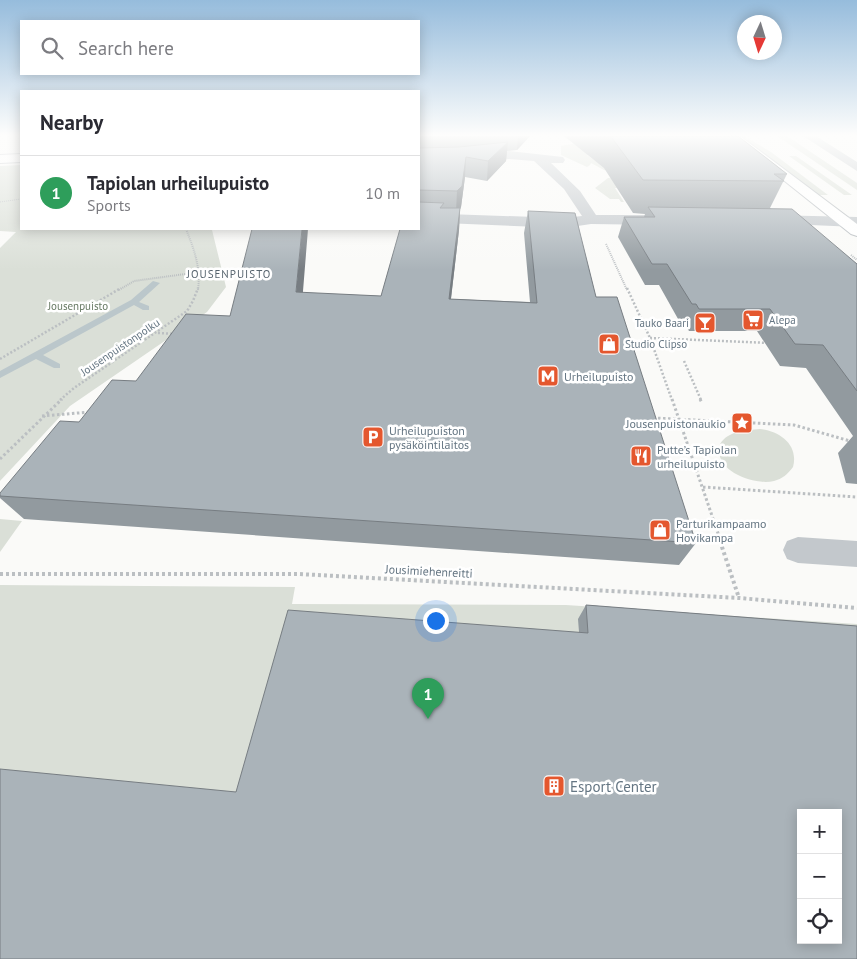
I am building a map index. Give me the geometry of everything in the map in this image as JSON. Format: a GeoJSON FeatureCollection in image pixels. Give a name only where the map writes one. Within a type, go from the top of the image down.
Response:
{"type":"FeatureCollection","features":[{"type":"Feature","properties":{"kind":"main road"},"geometry":{"type":"LineString","coordinates":[[793,181],[853,225]]}},
{"type":"Feature","properties":{"kind":"street"},"geometry":{"type":"LineString","coordinates":[[562,181],[585,207],[591,219]]}},
{"type":"Feature","properties":{"kind":"street"},"geometry":{"type":"LineString","coordinates":[[420,218],[564,223],[591,219],[669,225]]}},
{"type":"Feature","properties":{"kind":"street"},"geometry":{"type":"LineString","coordinates":[[751,220],[853,225]]}},
{"type":"Feature","properties":{"kind":"street"},"geometry":{"type":"LineString","coordinates":[[798,550],[857,554]]}},
{"type":"Feature","properties":{"kind":"path"},"geometry":{"type":"LineString","coordinates":[[0,202],[20,199]]}},
{"type":"Feature","properties":{"kind":"path"},"geometry":{"type":"LineString","coordinates":[[591,219],[601,234],[650,338],[703,487],[739,598]]}},
{"type":"Feature","properties":{"kind":"path","name":"Jousenpuistonpolku"},"geometry":{"type":"LineString","coordinates":[[0,459],[42,416],[74,388],[158,333],[187,311],[196,301],[200,272],[198,254],[186,230]]}},
{"type":"Feature","properties":{"kind":"path"},"geometry":{"type":"LineString","coordinates":[[0,359],[134,281],[200,272]]}},
{"type":"Feature","properties":{"kind":"path"},"geometry":{"type":"LineString","coordinates":[[158,333],[178,334]]}},
{"type":"Feature","properties":{"kind":"path"},"geometry":{"type":"LineString","coordinates":[[158,333],[173,338]]}},
{"type":"Feature","properties":{"kind":"path"},"geometry":{"type":"LineString","coordinates":[[650,338],[778,344]]}},
{"type":"Feature","properties":{"kind":"path"},"geometry":{"type":"LineString","coordinates":[[684,361],[702,403]]}},
{"type":"Feature","properties":{"kind":"path"},"geometry":{"type":"LineString","coordinates":[[42,416],[92,411]]}},
{"type":"Feature","properties":{"kind":"path"},"geometry":{"type":"LineString","coordinates":[[645,418],[794,426],[857,443]]}},
{"type":"Feature","properties":{"kind":"path"},"geometry":{"type":"LineString","coordinates":[[703,487],[857,497]]}},
{"type":"Feature","properties":{"kind":"path","name":"Jousimiehenreitti"},"geometry":{"type":"LineString","coordinates":[[0,574],[299,574],[739,598],[857,608]]}},
{"type":"Feature","properties":{"kind":"green space","name":"Jousenpuisto"},"geometry":{"type":"Polygon","coordinates":[[[0,181],[20,181],[20,230],[212,230],[226,287],[207,312],[70,406],[0,481],[0,248],[16,232],[0,231],[0,181]]]}},
{"type":"Feature","properties":{"kind":"green space"},"geometry":{"type":"Polygon","coordinates":[[[604,181],[664,181],[688,188],[615,188],[624,202],[621,202],[619,199],[610,199],[595,188],[604,181]]]}},
{"type":"Feature","properties":{"kind":"green space"},"geometry":{"type":"Polygon","coordinates":[[[799,181],[809,181],[828,195],[818,195],[799,181]]]}},
{"type":"Feature","properties":{"kind":"green space"},"geometry":{"type":"Polygon","coordinates":[[[824,181],[832,181],[852,195],[844,195],[824,181]]]}},
{"type":"Feature","properties":{"kind":"green space"},"geometry":{"type":"Polygon","coordinates":[[[843,181],[854,181],[857,183],[857,190],[843,181]]]}},
{"type":"Feature","properties":{"kind":"green space"},"geometry":{"type":"Polygon","coordinates":[[[760,429],[781,436],[793,452],[793,467],[785,476],[774,481],[756,481],[736,474],[722,461],[719,453],[720,444],[728,436],[738,432],[760,429]]]}},
{"type":"Feature","properties":{"kind":"green space"},"geometry":{"type":"Polygon","coordinates":[[[0,519],[22,521],[0,552],[0,519]]]}},
{"type":"Feature","properties":{"kind":"green space","name":"Esport Center"},"geometry":{"type":"Polygon","coordinates":[[[0,585],[295,587],[292,604],[566,605],[857,624],[857,959],[0,959],[0,585]]]}},
{"type":"Feature","properties":{"kind":"building"},"geometry":{"type":"Polygon","coordinates":[[[420,181],[463,181],[462,186],[457,191],[420,190],[420,181]]]}},
{"type":"Feature","properties":{"kind":"building","name":"Urheilupuiston pysäköintilaitos"},"geometry":{"type":"Polygon","coordinates":[[[420,202],[444,203],[440,208],[460,208],[449,299],[537,303],[528,211],[575,213],[596,297],[617,297],[696,543],[0,496],[0,493],[60,421],[79,422],[112,380],[136,381],[186,314],[230,316],[252,230],[302,230],[296,292],[381,296],[400,230],[420,230],[420,202]]]}},
{"type":"Feature","properties":{"kind":"building"},"geometry":{"type":"Polygon","coordinates":[[[648,207],[792,209],[857,264],[857,391],[823,345],[795,344],[770,309],[699,309],[696,304],[692,304],[667,264],[652,264],[624,217],[655,217],[648,207]]]}},
{"type":"Feature","properties":{"kind":"building","name":"Esport Center"},"geometry":{"type":"Polygon","coordinates":[[[586,605],[857,626],[857,959],[0,959],[0,769],[236,792],[288,610],[588,633],[586,605]]]}},
{"type":"Feature","properties":{"kind":"waterway"},"geometry":{"type":"LineString","coordinates":[[134,302],[156,283]]}},
{"type":"Feature","properties":{"kind":"waterway"},"geometry":{"type":"LineString","coordinates":[[36,355],[134,302]]}},
{"type":"Feature","properties":{"kind":"waterway"},"geometry":{"type":"LineString","coordinates":[[134,302],[146,308]]}},
{"type":"Feature","properties":{"kind":"waterway"},"geometry":{"type":"LineString","coordinates":[[0,375],[36,355]]}},
{"type":"Feature","properties":{"kind":"waterway"},"geometry":{"type":"LineString","coordinates":[[36,355],[57,366]]}},
{"type":"Feature","properties":{"kind":"place","name":"Alepa"},"geometry":{"type":"Point","coordinates":[753,320]}},
{"type":"Feature","properties":{"kind":"place","name":"Tauko Baari"},"geometry":{"type":"Point","coordinates":[705,323]}},
{"type":"Feature","properties":{"kind":"place","name":"Studio Clipso"},"geometry":{"type":"Point","coordinates":[609,344]}},
{"type":"Feature","properties":{"kind":"place","name":"Urheilupuisto"},"geometry":{"type":"Point","coordinates":[548,376]}},
{"type":"Feature","properties":{"kind":"place","name":"Jousenpuistonaukio"},"geometry":{"type":"Point","coordinates":[742,423]}},
{"type":"Feature","properties":{"kind":"place","name":"Urheilupuiston pysäköintilaitos"},"geometry":{"type":"Point","coordinates":[373,437]}},
{"type":"Feature","properties":{"kind":"place","name":"Putte’s Tapiolan urheilupuisto"},"geometry":{"type":"Point","coordinates":[641,456]}},
{"type":"Feature","properties":{"kind":"place","name":"Parturikampaamo Hovikampa"},"geometry":{"type":"Point","coordinates":[660,530]}},
{"type":"Feature","properties":{"kind":"place","name":"Tapiolan urheilupuisto"},"geometry":{"type":"Point","coordinates":[428,719]}},
{"type":"Feature","properties":{"kind":"place","name":"Esport Center"},"geometry":{"type":"Point","coordinates":[554,786]}},
{"type":"Feature","properties":{"kind":"district","name":"JOUSENPUISTO"},"geometry":{"type":"Point","coordinates":[229,274]}}]}
